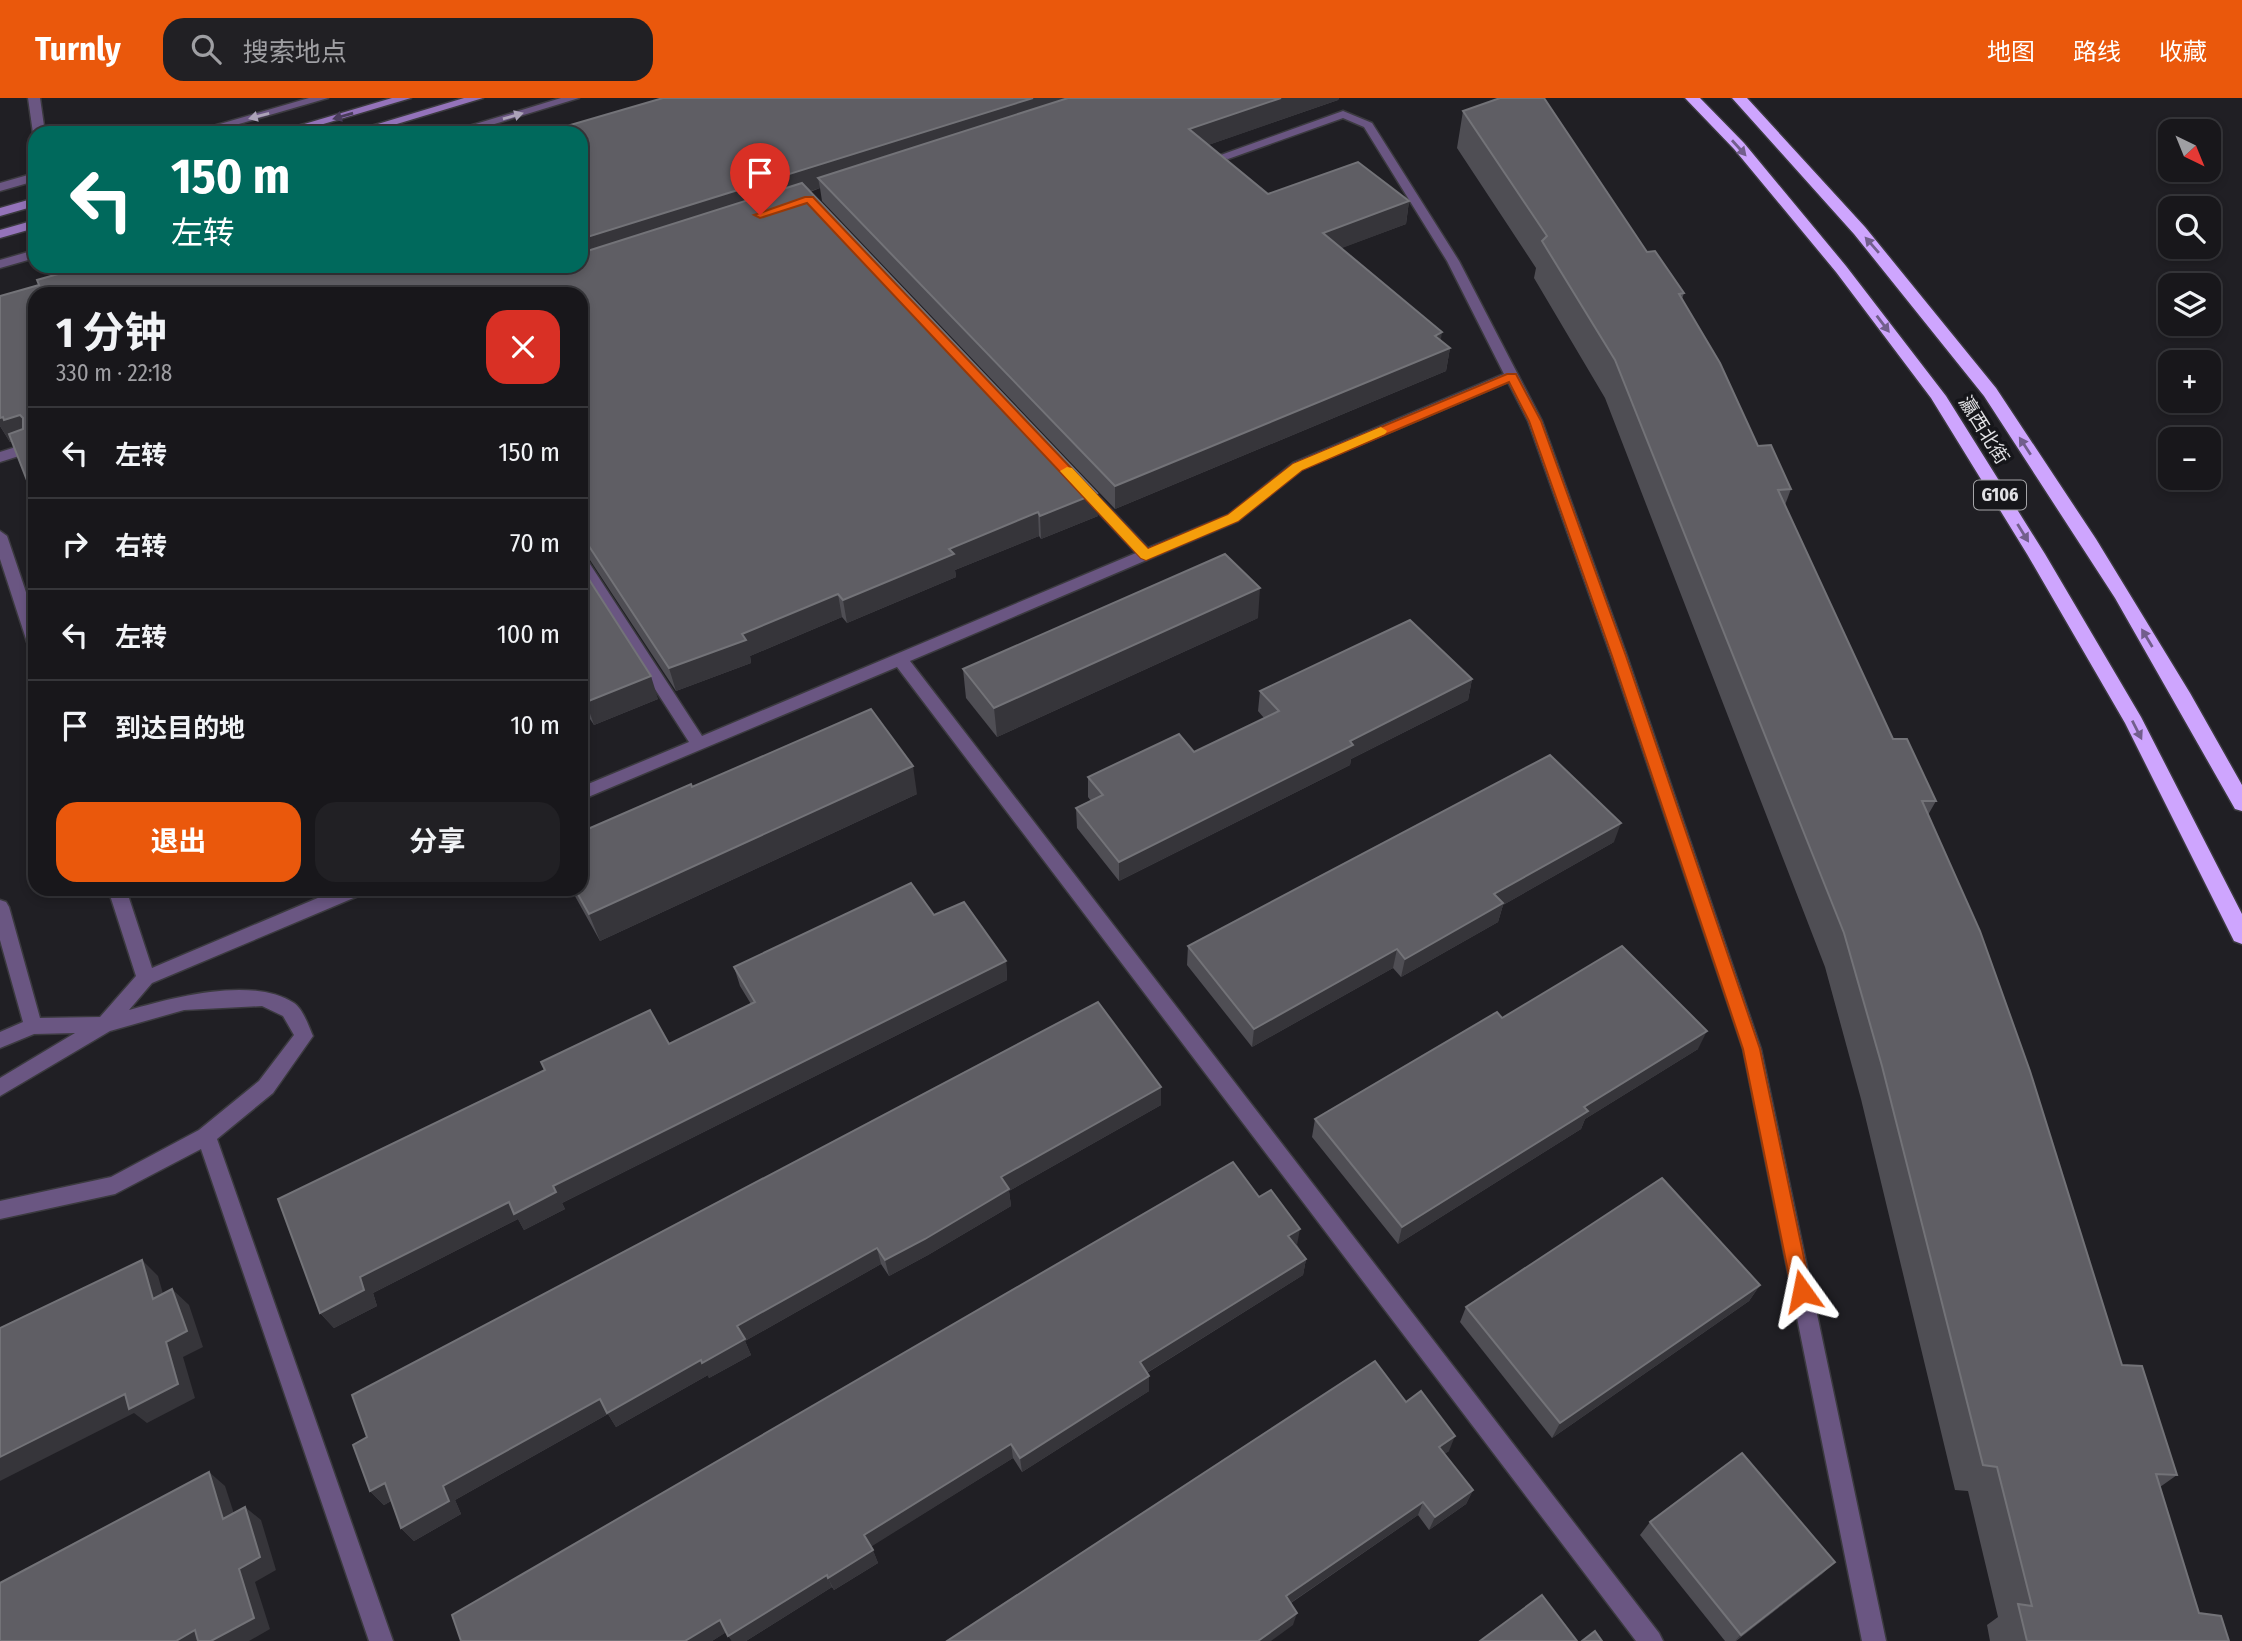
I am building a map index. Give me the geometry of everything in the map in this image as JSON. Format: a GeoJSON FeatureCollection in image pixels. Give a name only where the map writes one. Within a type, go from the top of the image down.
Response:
{"type":"FeatureCollection","features":[{"type":"Feature","properties":{"kind":"highway","name":"瀛西北街"},"geometry":{"type":"LineString","coordinates":[[1692,98],[1738,146],[1841,268],[1938,396],[2036,554],[2134,722],[2242,935]]}},
{"type":"Feature","properties":{"kind":"highway","name":"瀛西北街"},"geometry":{"type":"LineString","coordinates":[[1739,98],[1781,140],[1887,263],[1989,391],[2094,550],[2197,720],[2242,803]]}},
{"type":"Feature","properties":{"kind":"main road"},"geometry":{"type":"LineString","coordinates":[[306,126],[405,98]]}},
{"type":"Feature","properties":{"kind":"main road"},"geometry":{"type":"LineString","coordinates":[[379,126],[477,98]]}},
{"type":"Feature","properties":{"kind":"main road"},"geometry":{"type":"LineString","coordinates":[[0,212],[28,204]]}},
{"type":"Feature","properties":{"kind":"main road"},"geometry":{"type":"LineString","coordinates":[[0,234],[28,226]]}},
{"type":"Feature","properties":{"kind":"street"},"geometry":{"type":"LineString","coordinates":[[34,98],[38,126]]}},
{"type":"Feature","properties":{"kind":"street"},"geometry":{"type":"LineString","coordinates":[[220,126],[322,98]]}},
{"type":"Feature","properties":{"kind":"street"},"geometry":{"type":"LineString","coordinates":[[476,126],[573,98]]}},
{"type":"Feature","properties":{"kind":"street"},"geometry":{"type":"LineString","coordinates":[[1224,156],[1343,114],[1368,125],[1453,261],[1535,421],[1619,656],[1752,1049],[1874,1641]]}},
{"type":"Feature","properties":{"kind":"street"},"geometry":{"type":"LineString","coordinates":[[0,187],[28,179]]}},
{"type":"Feature","properties":{"kind":"street"},"geometry":{"type":"LineString","coordinates":[[0,264],[28,256]]}},
{"type":"Feature","properties":{"kind":"street"},"geometry":{"type":"LineString","coordinates":[[588,791],[1233,518],[1298,467],[1512,376]]}},
{"type":"Feature","properties":{"kind":"street"},"geometry":{"type":"LineString","coordinates":[[0,457],[28,448]]}},
{"type":"Feature","properties":{"kind":"street"},"geometry":{"type":"LineString","coordinates":[[1071,476],[1146,555]]}},
{"type":"Feature","properties":{"kind":"street"},"geometry":{"type":"LineString","coordinates":[[0,536],[28,621]]}},
{"type":"Feature","properties":{"kind":"street"},"geometry":{"type":"LineString","coordinates":[[588,573],[699,744]]}},
{"type":"Feature","properties":{"kind":"street"},"geometry":{"type":"LineString","coordinates":[[900,659],[1651,1641]]}},
{"type":"Feature","properties":{"kind":"street"},"geometry":{"type":"LineString","coordinates":[[119,896],[146,978]]}},
{"type":"Feature","properties":{"kind":"street"},"geometry":{"type":"LineString","coordinates":[[0,1040],[33,1026],[105,1025],[146,978],[340,896]]}},
{"type":"Feature","properties":{"kind":"street"},"geometry":{"type":"LineString","coordinates":[[0,907],[33,1026]]}},
{"type":"Feature","properties":{"kind":"street"},"geometry":{"type":"LineString","coordinates":[[0,1088],[105,1025],[184,1002],[263,998],[290,1010],[304,1036],[266,1087],[206,1136],[115,1185],[0,1210]]}},
{"type":"Feature","properties":{"kind":"street"},"geometry":{"type":"LineString","coordinates":[[206,1136],[381,1641]]}},
{"type":"Feature","properties":{"kind":"building"},"geometry":{"type":"Polygon","coordinates":[[[663,98],[1033,98],[588,237],[588,126],[567,126],[663,98]]]}},
{"type":"Feature","properties":{"kind":"building"},"geometry":{"type":"Polygon","coordinates":[[[1068,98],[1281,98],[1189,129],[1268,194],[1358,162],[1409,201],[1323,233],[1442,332],[1435,336],[1450,348],[1115,486],[818,178],[1068,98]]]}},
{"type":"Feature","properties":{"kind":"building"},"geometry":{"type":"Polygon","coordinates":[[[1500,98],[1544,98],[1647,252],[1655,251],[1684,293],[1679,294],[1720,363],[1758,446],[1771,445],[1791,489],[1778,490],[1893,739],[1907,739],[1936,801],[1922,801],[1980,931],[2030,1071],[2122,1365],[2142,1366],[2177,1475],[2156,1474],[2199,1613],[2221,1616],[2229,1641],[2027,1641],[2018,1604],[2032,1606],[1997,1467],[1983,1465],[1882,1066],[1844,933],[1615,360],[1542,241],[1547,236],[1463,111],[1500,98]]]}},
{"type":"Feature","properties":{"kind":"building"},"geometry":{"type":"Polygon","coordinates":[[[802,183],[1097,493],[1040,516],[1038,512],[949,549],[954,554],[843,600],[838,594],[742,634],[746,640],[669,668],[588,545],[588,287],[32,287],[39,285],[37,280],[62,273],[588,273],[588,251],[802,183]]]}},
{"type":"Feature","properties":{"kind":"building"},"geometry":{"type":"Polygon","coordinates":[[[28,288],[28,483],[9,434],[23,429],[23,418],[20,415],[4,420],[3,417],[0,418],[0,296],[28,288]]]}},
{"type":"Feature","properties":{"kind":"building"},"geometry":{"type":"Polygon","coordinates":[[[1225,554],[1260,588],[994,708],[963,669],[1225,554]]]}},
{"type":"Feature","properties":{"kind":"building"},"geometry":{"type":"Polygon","coordinates":[[[588,578],[651,676],[588,701],[588,578]]]}},
{"type":"Feature","properties":{"kind":"building"},"geometry":{"type":"Polygon","coordinates":[[[1410,620],[1472,679],[1350,741],[1353,745],[1119,862],[1076,808],[1103,795],[1088,777],[1179,734],[1194,752],[1279,711],[1260,691],[1410,620]]]}},
{"type":"Feature","properties":{"kind":"building"},"geometry":{"type":"Polygon","coordinates":[[[871,709],[913,766],[589,914],[579,896],[588,896],[588,829],[691,784],[692,787],[871,709]]]}},
{"type":"Feature","properties":{"kind":"building"},"geometry":{"type":"Polygon","coordinates":[[[1550,755],[1621,823],[1494,894],[1503,903],[1405,959],[1397,949],[1254,1029],[1188,946],[1550,755]]]}},
{"type":"Feature","properties":{"kind":"building"},"geometry":{"type":"Polygon","coordinates":[[[911,883],[934,915],[964,902],[1006,961],[553,1186],[556,1192],[514,1214],[509,1202],[360,1277],[364,1290],[320,1313],[278,1199],[545,1070],[541,1062],[650,1010],[669,1044],[755,1002],[734,967],[911,883]]]}},
{"type":"Feature","properties":{"kind":"building"},"geometry":{"type":"Polygon","coordinates":[[[1622,946],[1707,1031],[1584,1107],[1588,1111],[1402,1227],[1315,1119],[1497,1012],[1502,1018],[1622,946]]]}},
{"type":"Feature","properties":{"kind":"building"},"geometry":{"type":"Polygon","coordinates":[[[1098,1002],[1161,1087],[1001,1177],[1009,1189],[925,1239],[885,1260],[877,1248],[737,1326],[745,1339],[702,1363],[701,1360],[607,1413],[600,1399],[443,1486],[449,1501],[401,1528],[385,1483],[370,1491],[353,1445],[367,1437],[352,1395],[1098,1002]]]}},
{"type":"Feature","properties":{"kind":"building"},"geometry":{"type":"Polygon","coordinates":[[[1233,1162],[1259,1197],[1271,1190],[1300,1229],[1288,1236],[1306,1259],[1140,1362],[1149,1376],[1020,1458],[1011,1444],[864,1535],[873,1550],[828,1578],[827,1575],[728,1636],[720,1620],[685,1641],[461,1641],[452,1615],[1233,1162]]]}},
{"type":"Feature","properties":{"kind":"building"},"geometry":{"type":"Polygon","coordinates":[[[1662,1178],[1760,1285],[1560,1423],[1466,1307],[1662,1178]]]}},
{"type":"Feature","properties":{"kind":"building"},"geometry":{"type":"Polygon","coordinates":[[[142,1260],[153,1299],[172,1289],[187,1331],[166,1342],[178,1384],[129,1409],[125,1394],[0,1457],[0,1328],[142,1260]]]}},
{"type":"Feature","properties":{"kind":"building"},"geometry":{"type":"Polygon","coordinates":[[[1375,1361],[1406,1402],[1421,1391],[1455,1436],[1439,1447],[1473,1490],[1435,1517],[1423,1502],[1286,1596],[1297,1613],[1258,1641],[947,1641],[1375,1361]]]}},
{"type":"Feature","properties":{"kind":"building"},"geometry":{"type":"Polygon","coordinates":[[[1742,1453],[1835,1562],[1741,1635],[1650,1522],[1742,1453]]]}},
{"type":"Feature","properties":{"kind":"building"},"geometry":{"type":"Polygon","coordinates":[[[209,1472],[223,1519],[245,1507],[260,1557],[239,1569],[254,1618],[211,1641],[198,1641],[195,1630],[176,1641],[0,1641],[0,1583],[209,1472]]]}},
{"type":"Feature","properties":{"kind":"building"},"geometry":{"type":"Polygon","coordinates":[[[1542,1595],[1577,1641],[1480,1641],[1542,1595]]]}},
{"type":"Feature","properties":{"kind":"building"},"geometry":{"type":"Polygon","coordinates":[[[1595,1631],[1602,1641],[1582,1641],[1595,1631]]]}},
{"type":"Feature","properties":{"kind":"slow traffic"},"geometry":{"type":"LineString","coordinates":[[1067,471],[1146,555],[1233,518],[1298,467],[1381,431]]}},
{"type":"Feature","properties":{"kind":"route"},"geometry":{"type":"LineString","coordinates":[[760,215],[809,199],[1146,555],[1233,518],[1298,467],[1512,376],[1535,421],[1619,656],[1752,1049],[1802,1291]]}}]}
